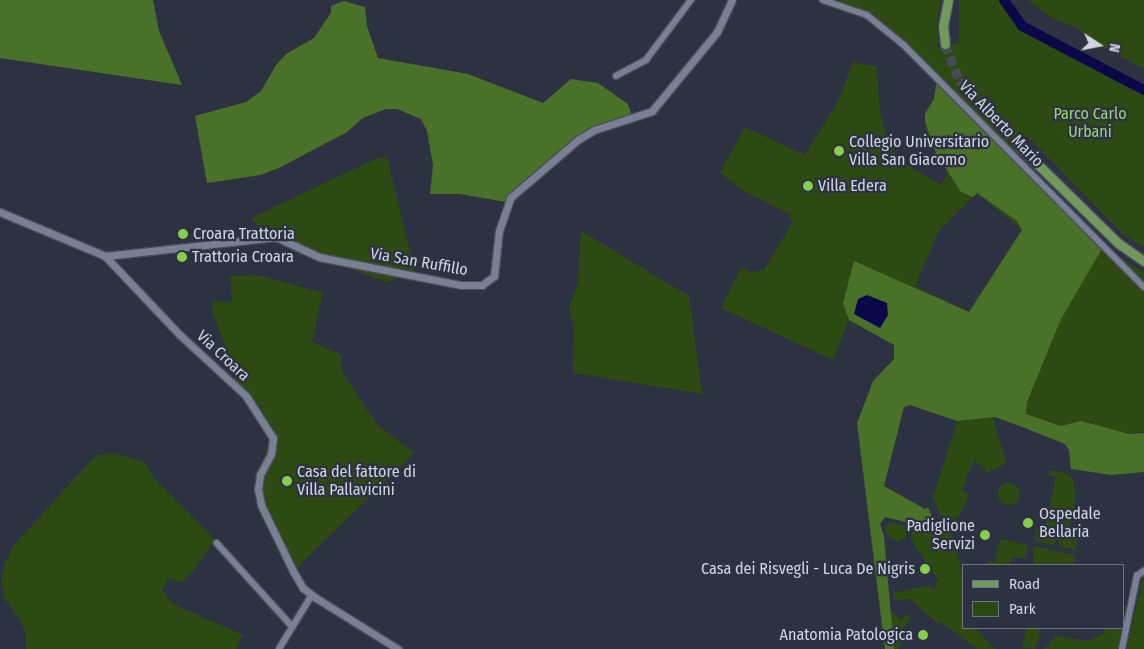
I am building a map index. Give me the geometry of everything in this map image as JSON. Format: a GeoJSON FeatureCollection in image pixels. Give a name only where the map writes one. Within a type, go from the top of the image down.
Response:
{"type":"FeatureCollection","features":[{"type":"Feature","properties":{"kind":"main road"},"geometry":{"type":"LineString","coordinates":[[945,44],[943,26],[948,0]]}},
{"type":"Feature","properties":{"kind":"main road"},"geometry":{"type":"LineString","coordinates":[[1020,147],[1118,243],[1144,261]]}},
{"type":"Feature","properties":{"kind":"street"},"geometry":{"type":"LineString","coordinates":[[616,76],[646,60],[691,0]]}},
{"type":"Feature","properties":{"kind":"street","name":"Via San Ruffillo"},"geometry":{"type":"LineString","coordinates":[[105,256],[191,248],[248,237],[276,237],[319,257],[461,285],[482,285],[494,276],[499,232],[511,197],[579,139],[594,130],[652,111],[717,32],[732,0]]}},
{"type":"Feature","properties":{"kind":"street","name":"Via Alberto Mario"},"geometry":{"type":"LineString","coordinates":[[823,0],[867,15],[904,45],[1144,287]]}},
{"type":"Feature","properties":{"kind":"street","name":"Via Croara"},"geometry":{"type":"LineString","coordinates":[[0,212],[105,256],[180,336],[246,396],[264,419],[273,438],[271,454],[260,475],[261,504],[303,588],[398,649]]}},
{"type":"Feature","properties":{"kind":"street"},"geometry":{"type":"LineString","coordinates":[[217,543],[293,627]]}},
{"type":"Feature","properties":{"kind":"street"},"geometry":{"type":"LineString","coordinates":[[1122,649],[1137,576],[1144,571]]}},
{"type":"Feature","properties":{"kind":"street"},"geometry":{"type":"LineString","coordinates":[[279,649],[312,595]]}},
{"type":"Feature","properties":{"kind":"green space"},"geometry":{"type":"Polygon","coordinates":[[[0,0],[153,0],[159,31],[182,85],[0,58],[0,0]]]}},
{"type":"Feature","properties":{"kind":"green space","name":"Parco Carlo Urbani"},"geometry":{"type":"Polygon","coordinates":[[[823,0],[941,0],[937,20],[938,47],[959,43],[959,0],[1004,0],[1022,26],[1144,90],[1144,247],[1124,235],[1028,137],[1010,155],[1103,247],[1144,272],[1144,432],[1122,434],[1072,430],[1026,414],[1027,401],[894,359],[894,345],[849,320],[833,360],[721,308],[741,268],[752,272],[764,270],[792,223],[789,214],[744,191],[720,173],[745,127],[805,155],[838,101],[853,62],[877,67],[880,112],[888,143],[900,160],[941,185],[949,172],[927,134],[925,114],[934,99],[936,82],[919,59],[867,15],[823,0]],[[977,193],[939,231],[915,286],[969,312],[1022,230],[977,193]]]}},
{"type":"Feature","properties":{"kind":"green space"},"geometry":{"type":"Polygon","coordinates":[[[1028,0],[1144,0],[1144,69],[1095,42],[1077,28],[1052,18],[1028,0]]]}},
{"type":"Feature","properties":{"kind":"green space"},"geometry":{"type":"Polygon","coordinates":[[[344,1],[365,7],[367,26],[378,58],[468,74],[543,103],[571,79],[598,83],[628,104],[634,123],[585,135],[506,202],[460,194],[430,194],[433,165],[427,131],[421,119],[397,109],[386,109],[363,118],[347,132],[281,167],[261,175],[207,183],[195,116],[246,102],[261,91],[276,65],[286,54],[314,38],[331,13],[331,6],[344,1]]]}},
{"type":"Feature","properties":{"kind":"green space"},"geometry":{"type":"Polygon","coordinates":[[[937,79],[1103,247],[1061,319],[1027,402],[1026,414],[1061,426],[1081,421],[1129,434],[1144,433],[1144,472],[1111,475],[1071,469],[1069,450],[1065,444],[1025,428],[995,417],[957,421],[910,405],[904,407],[884,486],[925,509],[928,507],[933,519],[909,523],[885,517],[880,524],[884,536],[894,649],[885,649],[857,423],[873,381],[894,359],[894,345],[849,320],[843,303],[854,261],[969,312],[1022,230],[1017,221],[977,193],[973,197],[961,192],[936,153],[925,122],[925,114],[934,99],[937,79]]]}},
{"type":"Feature","properties":{"kind":"green space"},"geometry":{"type":"Polygon","coordinates":[[[387,157],[415,272],[386,282],[268,238],[251,218],[375,159],[387,157]]]}},
{"type":"Feature","properties":{"kind":"green space"},"geometry":{"type":"Polygon","coordinates":[[[581,231],[689,296],[702,394],[573,373],[574,326],[569,307],[578,283],[581,231]]]}},
{"type":"Feature","properties":{"kind":"green space"},"geometry":{"type":"Polygon","coordinates":[[[258,275],[323,293],[312,342],[342,355],[341,369],[367,410],[380,427],[414,453],[293,572],[263,503],[259,471],[270,440],[267,428],[262,413],[234,381],[234,369],[212,312],[213,301],[232,302],[230,276],[258,275]]]}},
{"type":"Feature","properties":{"kind":"green space"},"geometry":{"type":"Polygon","coordinates":[[[993,417],[1006,463],[988,473],[975,461],[965,479],[967,481],[962,490],[970,495],[959,516],[952,521],[942,519],[933,498],[957,421],[993,417]]]}},
{"type":"Feature","properties":{"kind":"green space"},"geometry":{"type":"Polygon","coordinates":[[[115,453],[146,463],[153,477],[215,540],[191,574],[181,582],[169,578],[162,590],[173,604],[243,635],[236,649],[26,649],[26,636],[21,621],[4,598],[1,577],[6,561],[14,545],[96,455],[115,453]]]}},
{"type":"Feature","properties":{"kind":"green space"},"geometry":{"type":"Polygon","coordinates":[[[1050,470],[1068,474],[1073,480],[1076,497],[1068,535],[1078,537],[1076,550],[1060,547],[1058,538],[1053,545],[1034,541],[1037,527],[1045,528],[1056,477],[1049,475],[1050,470]]]}},
{"type":"Feature","properties":{"kind":"green space"},"geometry":{"type":"Polygon","coordinates":[[[1009,483],[1017,486],[1020,494],[1017,502],[1009,505],[1001,502],[998,494],[1001,486],[1009,483]]]}},
{"type":"Feature","properties":{"kind":"green space"},"geometry":{"type":"Polygon","coordinates":[[[889,522],[908,527],[906,537],[898,542],[893,540],[885,532],[889,522]]]}},
{"type":"Feature","properties":{"kind":"green space"},"geometry":{"type":"Polygon","coordinates":[[[937,526],[951,533],[962,574],[962,629],[976,629],[995,649],[977,649],[940,621],[938,624],[910,599],[894,600],[893,593],[931,585],[932,589],[938,580],[911,539],[913,529],[937,526]]]}},
{"type":"Feature","properties":{"kind":"green space"},"geometry":{"type":"Polygon","coordinates":[[[1000,539],[1028,545],[1025,559],[1012,557],[1010,564],[988,564],[989,561],[995,562],[1000,539]]]}},
{"type":"Feature","properties":{"kind":"green space"},"geometry":{"type":"Polygon","coordinates":[[[1033,546],[1075,555],[1073,564],[1034,564],[1033,546]]]}},
{"type":"Feature","properties":{"kind":"green space"},"geometry":{"type":"Polygon","coordinates":[[[1144,576],[1144,649],[1127,649],[1136,607],[1144,576]]]}},
{"type":"Feature","properties":{"kind":"green space"},"geometry":{"type":"Polygon","coordinates":[[[890,611],[902,620],[906,614],[911,617],[897,639],[902,643],[898,649],[894,649],[890,611]]]}},
{"type":"Feature","properties":{"kind":"green space"},"geometry":{"type":"Polygon","coordinates":[[[1125,625],[1120,649],[1044,649],[1056,636],[1088,641],[1103,634],[1105,629],[1124,629],[1125,625]]]}},
{"type":"Feature","properties":{"kind":"green space"},"geometry":{"type":"Polygon","coordinates":[[[1026,629],[1040,629],[1038,635],[1041,636],[1034,649],[1022,647],[1026,629]]]}},
{"type":"Feature","properties":{"kind":"shaded area"},"geometry":{"type":"Polygon","coordinates":[[[867,295],[887,303],[888,315],[880,328],[854,314],[858,299],[867,295]]]}},
{"type":"Feature","properties":{"kind":"waterway"},"geometry":{"type":"LineString","coordinates":[[1004,0],[1022,26],[1144,90]]}},
{"type":"Feature","properties":{"kind":"tunnel"},"geometry":{"type":"LineString","coordinates":[[945,44],[959,80],[1020,147]]}},
{"type":"Feature","properties":{"kind":"place","name":"Collegio Universitario Villa San Giacomo"},"geometry":{"type":"Point","coordinates":[839,151]}},
{"type":"Feature","properties":{"kind":"place","name":"Villa Edera"},"geometry":{"type":"Point","coordinates":[808,186]}},
{"type":"Feature","properties":{"kind":"place","name":"Croara Trattoria"},"geometry":{"type":"Point","coordinates":[183,234]}},
{"type":"Feature","properties":{"kind":"place","name":"Trattoria Croara"},"geometry":{"type":"Point","coordinates":[182,257]}},
{"type":"Feature","properties":{"kind":"place","name":"Casa del fattore di Villa Pallavicini"},"geometry":{"type":"Point","coordinates":[287,481]}},
{"type":"Feature","properties":{"kind":"place","name":"Ospedale Bellaria"},"geometry":{"type":"Point","coordinates":[1028,523]}},
{"type":"Feature","properties":{"kind":"place","name":"Padiglione Servizi"},"geometry":{"type":"Point","coordinates":[985,535]}},
{"type":"Feature","properties":{"kind":"place","name":"Casa dei Risvegli - Luca De Nigris"},"geometry":{"type":"Point","coordinates":[925,569]}},
{"type":"Feature","properties":{"kind":"place","name":"Anatomia Patologica"},"geometry":{"type":"Point","coordinates":[923,635]}}]}
